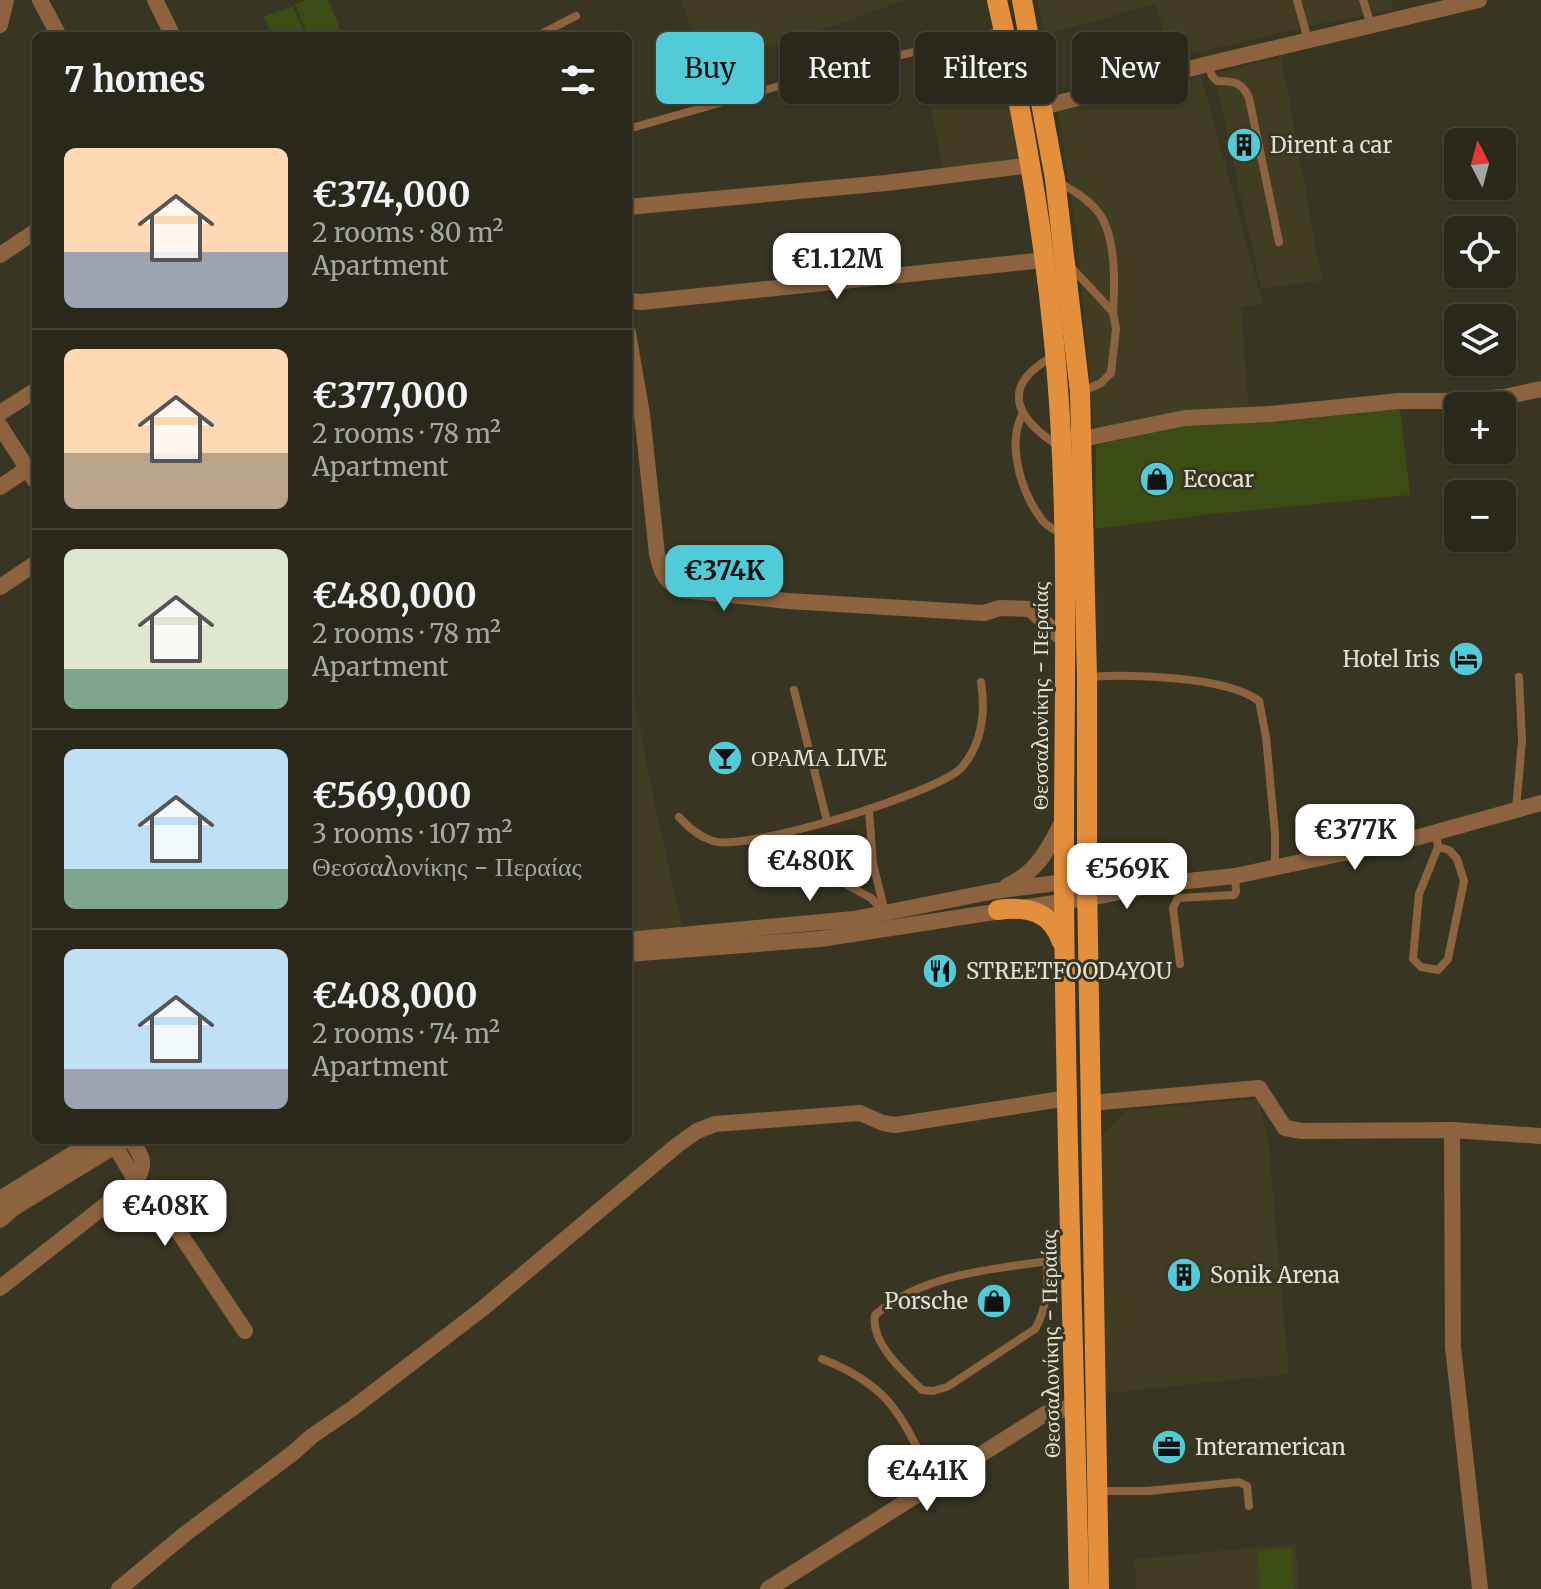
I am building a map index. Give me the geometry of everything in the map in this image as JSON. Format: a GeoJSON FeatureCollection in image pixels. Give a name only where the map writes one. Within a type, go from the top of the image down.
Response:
{"type":"FeatureCollection","features":[{"type":"Feature","properties":{"kind":"main road","name":"Θεσσαλονίκης - Περαίας"},"geometry":{"type":"LineString","coordinates":[[997,0],[1032,165],[1055,355],[1061,447],[1064,891],[1079,1589]]}},
{"type":"Feature","properties":{"kind":"main road","name":"Θεσσαλονίκης - Περαίας"},"geometry":{"type":"LineString","coordinates":[[1022,0],[1055,179],[1080,392],[1087,677],[1087,890],[1099,1589]]}},
{"type":"Feature","properties":{"kind":"main road"},"geometry":{"type":"LineString","coordinates":[[996,900],[1040,913],[1051,921],[1065,950]]}},
{"type":"Feature","properties":{"kind":"street"},"geometry":{"type":"LineString","coordinates":[[0,25],[6,0]]}},
{"type":"Feature","properties":{"kind":"street"},"geometry":{"type":"LineString","coordinates":[[40,0],[57,32]]}},
{"type":"Feature","properties":{"kind":"street"},"geometry":{"type":"LineString","coordinates":[[155,0],[171,32]]}},
{"type":"Feature","properties":{"kind":"street"},"geometry":{"type":"LineString","coordinates":[[1043,107],[1208,64],[1479,0]]}},
{"type":"Feature","properties":{"kind":"street"},"geometry":{"type":"LineString","coordinates":[[632,207],[886,183],[1032,165]]}},
{"type":"Feature","properties":{"kind":"street"},"geometry":{"type":"LineString","coordinates":[[0,255],[32,234]]}},
{"type":"Feature","properties":{"kind":"street"},"geometry":{"type":"LineString","coordinates":[[632,301],[1045,260]]}},
{"type":"Feature","properties":{"kind":"street"},"geometry":{"type":"LineString","coordinates":[[632,310],[647,301]]}},
{"type":"Feature","properties":{"kind":"street"},"geometry":{"type":"LineString","coordinates":[[632,356],[642,414],[657,554],[660,568],[672,586],[682,590],[818,603],[984,613],[1000,608],[1030,609],[1064,640]]}},
{"type":"Feature","properties":{"kind":"street"},"geometry":{"type":"LineString","coordinates":[[1082,439],[1185,418],[1270,414],[1399,401],[1504,397],[1541,389]]}},
{"type":"Feature","properties":{"kind":"street"},"geometry":{"type":"LineString","coordinates":[[0,413],[32,393]]}},
{"type":"Feature","properties":{"kind":"street"},"geometry":{"type":"LineString","coordinates":[[0,426],[32,476],[0,487]]}},
{"type":"Feature","properties":{"kind":"street"},"geometry":{"type":"LineString","coordinates":[[0,587],[32,566]]}},
{"type":"Feature","properties":{"kind":"street"},"geometry":{"type":"LineString","coordinates":[[632,940],[854,919],[1064,891],[1235,876],[1437,840],[1541,803]]}},
{"type":"Feature","properties":{"kind":"street"},"geometry":{"type":"LineString","coordinates":[[632,954],[820,939],[996,900],[1032,871],[1049,849],[1065,815]]}},
{"type":"Feature","properties":{"kind":"street"},"geometry":{"type":"LineString","coordinates":[[1090,1103],[1259,1088],[1285,1128],[1302,1131],[1452,1130],[1541,1136]]}},
{"type":"Feature","properties":{"kind":"street"},"geometry":{"type":"LineString","coordinates":[[119,1589],[312,1436],[482,1309],[635,1179],[697,1131],[715,1124],[860,1113],[883,1123],[916,1123],[1068,1098]]}},
{"type":"Feature","properties":{"kind":"street"},"geometry":{"type":"LineString","coordinates":[[1452,1130],[1453,1347],[1480,1589]]}},
{"type":"Feature","properties":{"kind":"street"},"geometry":{"type":"LineString","coordinates":[[0,1213],[3,1197],[89,1144]]}},
{"type":"Feature","properties":{"kind":"street"},"geometry":{"type":"LineString","coordinates":[[0,1220],[14,1208],[120,1144]]}},
{"type":"Feature","properties":{"kind":"street"},"geometry":{"type":"LineString","coordinates":[[0,1288],[136,1181],[144,1168],[143,1157],[126,1144]]}},
{"type":"Feature","properties":{"kind":"street"},"geometry":{"type":"LineString","coordinates":[[136,1181],[162,1207],[245,1331]]}},
{"type":"Feature","properties":{"kind":"street"},"geometry":{"type":"LineString","coordinates":[[768,1589],[1045,1414],[1075,1406]]}},
{"type":"Feature","properties":{"kind":"lane"},"geometry":{"type":"LineString","coordinates":[[1297,0],[1308,40]]}},
{"type":"Feature","properties":{"kind":"lane"},"geometry":{"type":"LineString","coordinates":[[1363,0],[1371,25]]}},
{"type":"Feature","properties":{"kind":"lane"},"geometry":{"type":"LineString","coordinates":[[545,32],[576,16]]}},
{"type":"Feature","properties":{"kind":"lane"},"geometry":{"type":"LineString","coordinates":[[632,128],[821,74],[1004,30]]}},
{"type":"Feature","properties":{"kind":"lane"},"geometry":{"type":"LineString","coordinates":[[1208,64],[1217,81],[1235,81],[1242,85],[1249,98],[1279,242]]}},
{"type":"Feature","properties":{"kind":"lane"},"geometry":{"type":"LineString","coordinates":[[1055,179],[1086,198],[1104,221],[1115,284],[1113,312],[1116,329],[1111,373],[1101,383],[1080,392]]}},
{"type":"Feature","properties":{"kind":"lane"},"geometry":{"type":"LineString","coordinates":[[1066,263],[1113,312]]}},
{"type":"Feature","properties":{"kind":"lane"},"geometry":{"type":"LineString","coordinates":[[1055,355],[1024,380],[1018,399],[1023,413],[1035,429],[1061,447]]}},
{"type":"Feature","properties":{"kind":"lane"},"geometry":{"type":"LineString","coordinates":[[1023,413],[1016,431],[1015,453],[1020,473],[1043,522],[1063,534]]}},
{"type":"Feature","properties":{"kind":"lane"},"geometry":{"type":"LineString","coordinates":[[1087,677],[1113,675],[1216,684],[1249,694],[1259,701],[1266,737],[1275,868]]}},
{"type":"Feature","properties":{"kind":"lane"},"geometry":{"type":"LineString","coordinates":[[1516,810],[1522,741],[1519,677]]}},
{"type":"Feature","properties":{"kind":"lane"},"geometry":{"type":"LineString","coordinates":[[679,817],[690,829],[715,842],[761,838],[869,810],[959,770],[977,746],[984,700],[981,682]]}},
{"type":"Feature","properties":{"kind":"lane"},"geometry":{"type":"LineString","coordinates":[[794,690],[827,821]]}},
{"type":"Feature","properties":{"kind":"lane"},"geometry":{"type":"LineString","coordinates":[[869,810],[873,864],[886,913]]}},
{"type":"Feature","properties":{"kind":"lane"},"geometry":{"type":"LineString","coordinates":[[761,838],[871,898],[886,913]]}},
{"type":"Feature","properties":{"kind":"lane"},"geometry":{"type":"LineString","coordinates":[[1437,840],[1457,859],[1464,881],[1448,959],[1438,970],[1421,967],[1413,959],[1419,894],[1437,840]]}},
{"type":"Feature","properties":{"kind":"lane"},"geometry":{"type":"LineString","coordinates":[[1180,964],[1173,908],[1178,898],[1234,895],[1235,876]]}},
{"type":"Feature","properties":{"kind":"lane"},"geometry":{"type":"LineString","coordinates":[[1047,1262],[1048,1281],[1042,1316],[1035,1329],[947,1387],[922,1390],[888,1352],[875,1330],[875,1315],[898,1297],[922,1286],[958,1276],[1072,1258]]}},
{"type":"Feature","properties":{"kind":"lane"},"geometry":{"type":"LineString","coordinates":[[822,1359],[848,1369],[879,1390],[908,1432],[936,1484]]}},
{"type":"Feature","properties":{"kind":"lane"},"geometry":{"type":"LineString","coordinates":[[1097,1491],[1148,1491],[1239,1482],[1247,1486],[1249,1506]]}},
{"type":"Feature","properties":{"kind":"shaded area"},"geometry":{"type":"Polygon","coordinates":[[[680,0],[906,0],[815,32],[780,32],[780,44],[764,50],[764,32],[693,32],[680,0]]]}},
{"type":"Feature","properties":{"kind":"shaded area"},"geometry":{"type":"Polygon","coordinates":[[[1037,0],[1391,0],[1393,10],[1303,27],[1188,55],[1188,32],[1164,32],[1156,4],[1056,32],[1044,32],[1037,0]]]}},
{"type":"Feature","properties":{"kind":"shaded area"},"geometry":{"type":"Polygon","coordinates":[[[1281,57],[1322,280],[1261,289],[1214,74],[1281,57]]]}},
{"type":"Feature","properties":{"kind":"shaded area"},"geometry":{"type":"Polygon","coordinates":[[[1201,76],[1263,304],[1241,307],[1249,412],[1094,428],[1078,246],[1058,112],[1090,104],[1188,104],[1188,79],[1201,76]]]}},
{"type":"Feature","properties":{"kind":"shaded area"},"geometry":{"type":"Polygon","coordinates":[[[930,104],[1012,104],[1025,165],[944,175],[930,104]]]}},
{"type":"Feature","properties":{"kind":"shaded area"},"geometry":{"type":"Polygon","coordinates":[[[632,687],[657,815],[683,931],[632,935],[632,687]]]}},
{"type":"Feature","properties":{"kind":"shaded area"},"geometry":{"type":"Polygon","coordinates":[[[1258,1099],[1268,1137],[1289,1374],[1102,1394],[1101,1137],[1128,1110],[1258,1099]]]}},
{"type":"Feature","properties":{"kind":"shaded area"},"geometry":{"type":"Polygon","coordinates":[[[1296,1544],[1298,1589],[1136,1589],[1135,1559],[1296,1544]]]}},
{"type":"Feature","properties":{"kind":"green space"},"geometry":{"type":"Polygon","coordinates":[[[306,0],[328,0],[341,32],[306,32],[295,4],[306,0]]]}},
{"type":"Feature","properties":{"kind":"green space"},"geometry":{"type":"Polygon","coordinates":[[[293,6],[304,32],[270,32],[264,17],[293,6]]]}},
{"type":"Feature","properties":{"kind":"green space"},"geometry":{"type":"Polygon","coordinates":[[[1400,409],[1410,495],[1095,529],[1096,445],[1184,426],[1282,421],[1400,409]]]}},
{"type":"Feature","properties":{"kind":"green space"},"geometry":{"type":"Polygon","coordinates":[[[1292,1548],[1293,1589],[1260,1589],[1258,1550],[1292,1548]]]}},
{"type":"Feature","properties":{"kind":"place","name":"Dirent a car"},"geometry":{"type":"Point","coordinates":[1244,145]}},
{"type":"Feature","properties":{"kind":"place","name":"Ecocar"},"geometry":{"type":"Point","coordinates":[1157,479]}},
{"type":"Feature","properties":{"kind":"place","name":"Hotel Iris"},"geometry":{"type":"Point","coordinates":[1466,659]}},
{"type":"Feature","properties":{"kind":"place","name":"ΟΡΑΜΑ LIVE"},"geometry":{"type":"Point","coordinates":[725,758]}},
{"type":"Feature","properties":{"kind":"place","name":"STREETFOOD4YOU"},"geometry":{"type":"Point","coordinates":[940,971]}},
{"type":"Feature","properties":{"kind":"place","name":"Sonik Arena"},"geometry":{"type":"Point","coordinates":[1184,1275]}},
{"type":"Feature","properties":{"kind":"place","name":"Porsche"},"geometry":{"type":"Point","coordinates":[994,1301]}},
{"type":"Feature","properties":{"kind":"place","name":"Interamerican"},"geometry":{"type":"Point","coordinates":[1169,1447]}}]}
